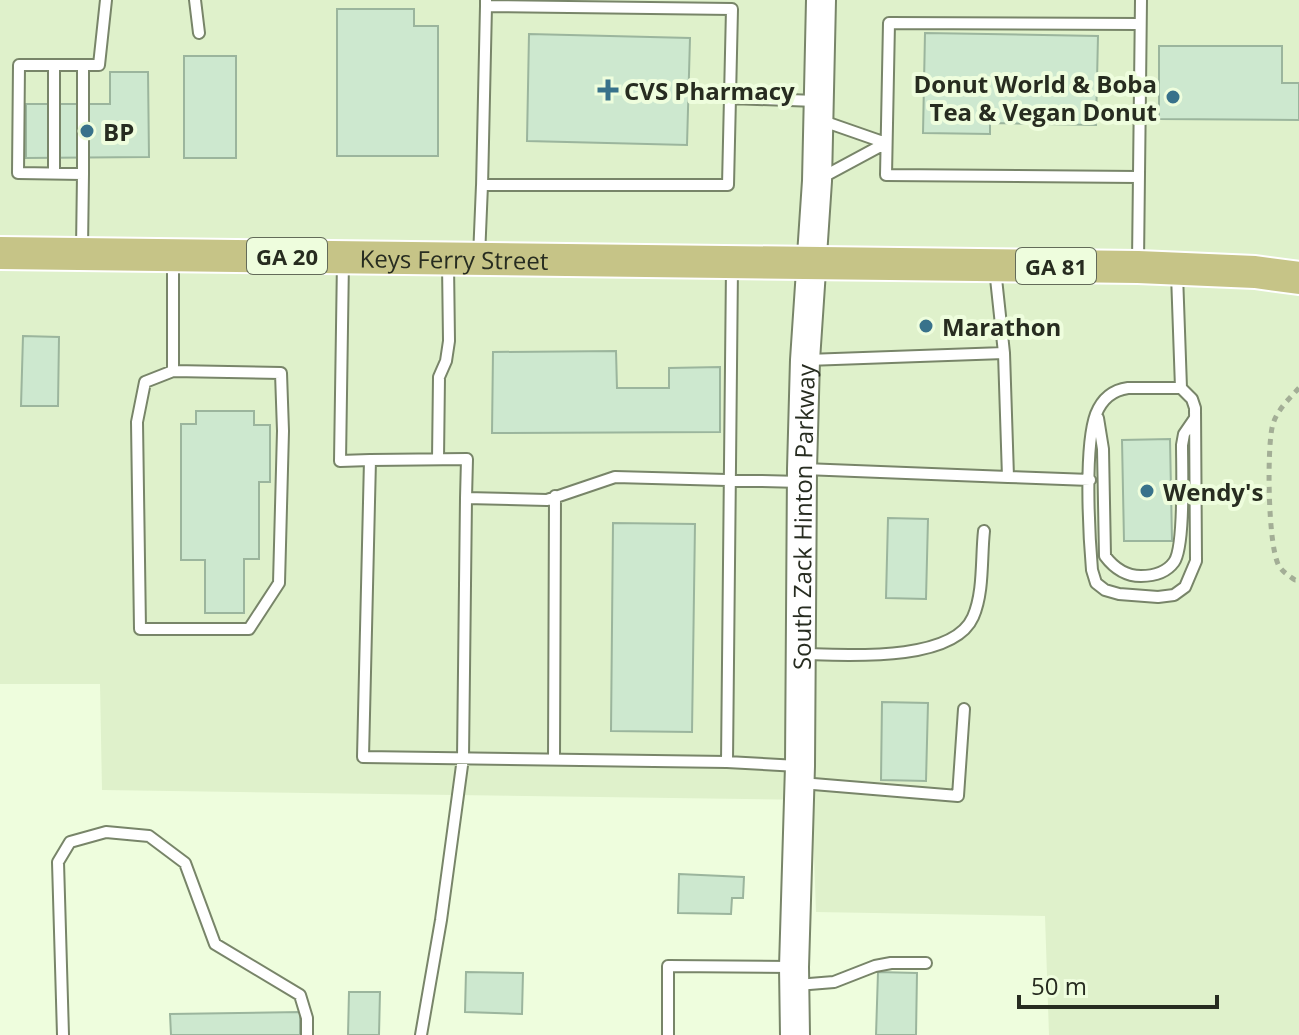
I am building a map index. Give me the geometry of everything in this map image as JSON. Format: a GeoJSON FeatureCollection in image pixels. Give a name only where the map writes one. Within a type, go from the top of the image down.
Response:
{"type":"FeatureCollection","features":[{"type":"Feature","properties":{"kind":"main road","name":"South Zack Hinton Parkway"},"geometry":{"type":"LineString","coordinates":[[795,1035],[802,475],[805,360],[817,181],[821,0]]}},
{"type":"Feature","properties":{"kind":"main road","name":"Keys Ferry Street"},"geometry":{"type":"LineString","coordinates":[[0,253],[811,263]]}},
{"type":"Feature","properties":{"kind":"main road","name":"GA 81"},"geometry":{"type":"LineString","coordinates":[[811,263],[1138,267],[1255,272],[1299,278]]}},
{"type":"Feature","properties":{"kind":"lane"},"geometry":{"type":"LineString","coordinates":[[83,174],[18,173],[19,65],[99,65],[106,0]]}},
{"type":"Feature","properties":{"kind":"lane"},"geometry":{"type":"LineString","coordinates":[[195,0],[199,33]]}},
{"type":"Feature","properties":{"kind":"lane"},"geometry":{"type":"LineString","coordinates":[[1138,267],[1141,0]]}},
{"type":"Feature","properties":{"kind":"lane"},"geometry":{"type":"LineString","coordinates":[[438,459],[439,377],[446,361],[464,258],[482,187],[486,3],[732,9],[728,185],[482,187]]}},
{"type":"Feature","properties":{"kind":"lane"},"geometry":{"type":"LineString","coordinates":[[1138,177],[886,175],[886,143],[889,23],[1140,24]]}},
{"type":"Feature","properties":{"kind":"lane"},"geometry":{"type":"LineString","coordinates":[[54,65],[54,173]]}},
{"type":"Feature","properties":{"kind":"lane"},"geometry":{"type":"LineString","coordinates":[[82,254],[83,65]]}},
{"type":"Feature","properties":{"kind":"lane"},"geometry":{"type":"LineString","coordinates":[[730,98],[819,110],[886,143]]}},
{"type":"Feature","properties":{"kind":"lane"},"geometry":{"type":"LineString","coordinates":[[817,181],[886,143]]}},
{"type":"Feature","properties":{"kind":"lane"},"geometry":{"type":"LineString","coordinates":[[173,255],[173,371]]}},
{"type":"Feature","properties":{"kind":"lane"},"geometry":{"type":"LineString","coordinates":[[343,257],[340,461],[467,459],[463,758],[441,920],[421,1035]]}},
{"type":"Feature","properties":{"kind":"lane"},"geometry":{"type":"LineString","coordinates":[[727,762],[732,261]]}},
{"type":"Feature","properties":{"kind":"lane"},"geometry":{"type":"LineString","coordinates":[[995,265],[1004,353],[1008,477]]}},
{"type":"Feature","properties":{"kind":"lane"},"geometry":{"type":"LineString","coordinates":[[1177,270],[1181,388],[1192,399],[1195,418],[1196,561],[1185,587],[1174,595],[1158,597],[1105,590],[1096,583],[1091,555],[1091,441],[1097,412],[1117,389],[1181,388]]}},
{"type":"Feature","properties":{"kind":"lane"},"geometry":{"type":"LineString","coordinates":[[805,360],[1004,353]]}},
{"type":"Feature","properties":{"kind":"lane"},"geometry":{"type":"LineString","coordinates":[[173,371],[281,373],[283,431],[279,583],[249,629],[140,629],[137,422],[145,382],[173,371]]}},
{"type":"Feature","properties":{"kind":"lane"},"geometry":{"type":"LineString","coordinates":[[1097,412],[1103,449],[1105,556],[1111,564],[1132,576],[1158,574],[1174,562],[1179,553],[1182,445],[1184,434],[1195,418]]}},
{"type":"Feature","properties":{"kind":"lane"},"geometry":{"type":"LineString","coordinates":[[370,460],[363,757],[727,762],[958,796],[964,709]]}},
{"type":"Feature","properties":{"kind":"lane"},"geometry":{"type":"LineString","coordinates":[[466,498],[547,500],[615,477],[731,480],[802,475],[1090,480]]}},
{"type":"Feature","properties":{"kind":"lane"},"geometry":{"type":"LineString","coordinates":[[554,760],[555,496]]}},
{"type":"Feature","properties":{"kind":"lane"},"geometry":{"type":"LineString","coordinates":[[801,654],[892,654],[940,643],[961,633],[972,618],[979,591],[984,531]]}},
{"type":"Feature","properties":{"kind":"lane"},"geometry":{"type":"LineString","coordinates":[[63,1035],[58,862],[70,842],[106,832],[149,836],[185,863],[215,944],[300,995],[307,1018],[307,1035]]}},
{"type":"Feature","properties":{"kind":"lane"},"geometry":{"type":"LineString","coordinates":[[668,1035],[668,966],[834,982],[875,966],[926,963]]}},
{"type":"Feature","properties":{"kind":"path"},"geometry":{"type":"LineString","coordinates":[[1299,388],[1281,407],[1272,428],[1270,467],[1272,548],[1279,568],[1299,580]]}},
{"type":"Feature","properties":{"kind":"shaded area"},"geometry":{"type":"Polygon","coordinates":[[[0,0],[1299,0],[1299,1035],[1049,1035],[1045,916],[816,912],[812,800],[102,790],[100,684],[0,684],[0,0]]]}},
{"type":"Feature","properties":{"kind":"building"},"geometry":{"type":"Polygon","coordinates":[[[337,9],[414,9],[414,26],[438,26],[438,156],[337,156],[337,9]]]}},
{"type":"Feature","properties":{"kind":"building"},"geometry":{"type":"Polygon","coordinates":[[[925,33],[1098,36],[1096,125],[990,123],[990,134],[923,133],[925,33]]]}},
{"type":"Feature","properties":{"kind":"building","name":"CVS Pharmacy"},"geometry":{"type":"Polygon","coordinates":[[[529,34],[690,38],[687,145],[527,141],[529,34]]]}},
{"type":"Feature","properties":{"kind":"building"},"geometry":{"type":"Polygon","coordinates":[[[1159,46],[1282,46],[1282,83],[1299,83],[1299,120],[1159,119],[1159,46]]]}},
{"type":"Feature","properties":{"kind":"building"},"geometry":{"type":"Polygon","coordinates":[[[184,56],[236,56],[236,158],[184,158],[184,56]]]}},
{"type":"Feature","properties":{"kind":"building","name":"BP"},"geometry":{"type":"Polygon","coordinates":[[[110,72],[148,72],[149,157],[26,158],[26,104],[110,104],[110,72]]]}},
{"type":"Feature","properties":{"kind":"building"},"geometry":{"type":"Polygon","coordinates":[[[23,336],[59,337],[58,406],[21,406],[23,336]]]}},
{"type":"Feature","properties":{"kind":"building"},"geometry":{"type":"Polygon","coordinates":[[[616,351],[617,388],[669,388],[669,368],[720,367],[720,432],[492,433],[493,352],[616,351]]]}},
{"type":"Feature","properties":{"kind":"building"},"geometry":{"type":"Polygon","coordinates":[[[196,411],[254,411],[254,425],[270,425],[270,482],[259,482],[259,559],[244,559],[244,613],[205,613],[205,560],[181,560],[181,424],[196,424],[196,411]]]}},
{"type":"Feature","properties":{"kind":"building","name":"Wendy's"},"geometry":{"type":"Polygon","coordinates":[[[1170,439],[1172,541],[1124,541],[1122,440],[1170,439]]]}},
{"type":"Feature","properties":{"kind":"building"},"geometry":{"type":"Polygon","coordinates":[[[888,518],[928,519],[926,599],[886,598],[888,518]]]}},
{"type":"Feature","properties":{"kind":"building"},"geometry":{"type":"Polygon","coordinates":[[[613,523],[695,524],[692,732],[611,731],[613,523]]]}},
{"type":"Feature","properties":{"kind":"building"},"geometry":{"type":"Polygon","coordinates":[[[882,702],[928,703],[926,781],[881,780],[882,702]]]}},
{"type":"Feature","properties":{"kind":"building"},"geometry":{"type":"Polygon","coordinates":[[[679,874],[744,877],[743,898],[732,898],[731,914],[678,913],[679,874]]]}},
{"type":"Feature","properties":{"kind":"building"},"geometry":{"type":"Polygon","coordinates":[[[466,972],[523,973],[522,1014],[465,1012],[466,972]]]}},
{"type":"Feature","properties":{"kind":"building"},"geometry":{"type":"Polygon","coordinates":[[[878,972],[917,973],[916,1035],[876,1035],[878,972]]]}},
{"type":"Feature","properties":{"kind":"building"},"geometry":{"type":"Polygon","coordinates":[[[349,992],[380,992],[379,1035],[348,1035],[349,992]]]}},
{"type":"Feature","properties":{"kind":"building"},"geometry":{"type":"Polygon","coordinates":[[[300,1012],[300,1035],[171,1035],[170,1014],[300,1012]]]}},
{"type":"Feature","properties":{"kind":"place","name":"CVS Pharmacy"},"geometry":{"type":"Point","coordinates":[608,90]}},
{"type":"Feature","properties":{"kind":"place","name":"Donut World & Boba Tea & Vegan Donut"},"geometry":{"type":"Point","coordinates":[1173,97]}},
{"type":"Feature","properties":{"kind":"place","name":"BP"},"geometry":{"type":"Point","coordinates":[87,131]}},
{"type":"Feature","properties":{"kind":"place","name":"Marathon"},"geometry":{"type":"Point","coordinates":[926,326]}},
{"type":"Feature","properties":{"kind":"place","name":"Wendy's"},"geometry":{"type":"Point","coordinates":[1147,491]}}]}
